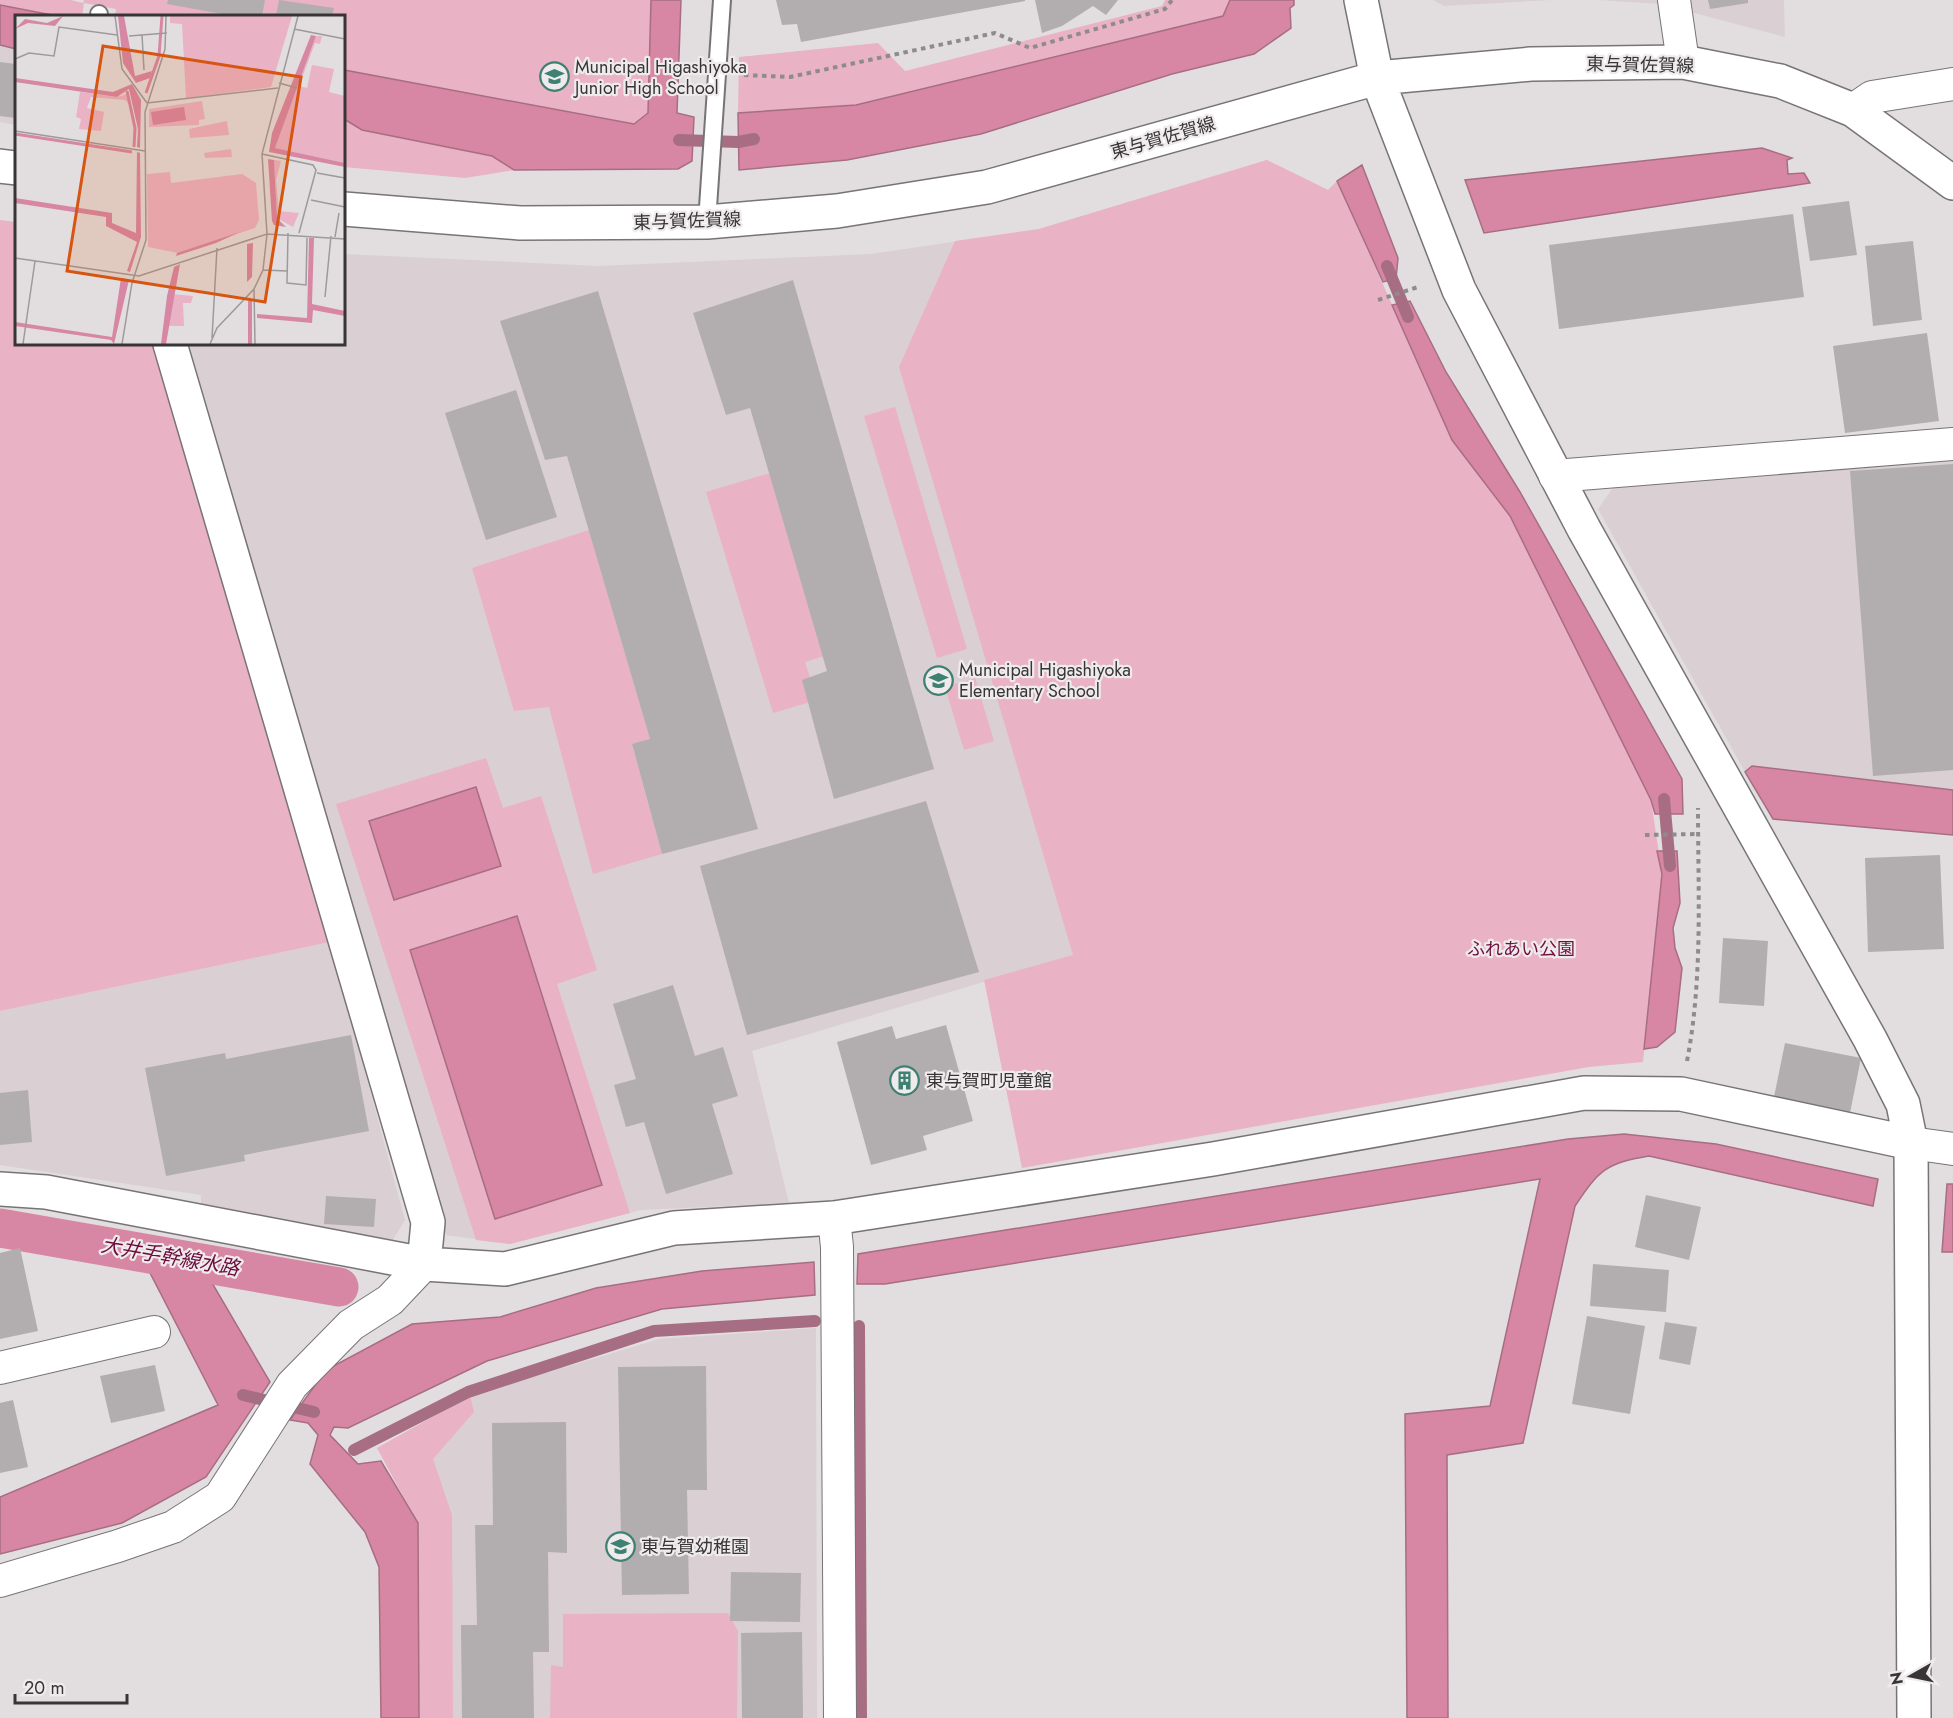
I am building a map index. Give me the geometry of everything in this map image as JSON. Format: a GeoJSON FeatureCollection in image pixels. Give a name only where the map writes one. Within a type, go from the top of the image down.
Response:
{"type":"FeatureCollection","features":[{"type":"Feature","properties":{"kind":"street"},"geometry":{"type":"LineString","coordinates":[[1361,0],[1377,78],[1459,290],[1556,476],[1720,774],[1870,1039],[1903,1104],[1911,1143],[1914,1718]]}},
{"type":"Feature","properties":{"kind":"street"},"geometry":{"type":"LineString","coordinates":[[1674,0],[1683,62]]}},
{"type":"Feature","properties":{"kind":"street","name":"東与賀佐賀線"},"geometry":{"type":"LineString","coordinates":[[345,209],[520,223],[707,222],[837,212],[987,187],[1377,78],[1531,64],[1683,62],[1780,81],[1853,110],[1953,183]]}},
{"type":"Feature","properties":{"kind":"street"},"geometry":{"type":"LineString","coordinates":[[1853,110],[1872,97],[1953,84]]}},
{"type":"Feature","properties":{"kind":"street"},"geometry":{"type":"LineString","coordinates":[[0,166],[15,168]]}},
{"type":"Feature","properties":{"kind":"street"},"geometry":{"type":"LineString","coordinates":[[0,1581],[173,1527],[220,1497],[292,1385],[351,1325],[390,1300],[424,1264],[428,1222],[170,345]]}},
{"type":"Feature","properties":{"kind":"street"},"geometry":{"type":"LineString","coordinates":[[1556,476],[1953,444]]}},
{"type":"Feature","properties":{"kind":"street"},"geometry":{"type":"LineString","coordinates":[[0,1189],[46,1192],[424,1264],[505,1269],[674,1228],[834,1218],[1213,1159],[1584,1093],[1681,1095],[1911,1143],[1953,1149]]}},
{"type":"Feature","properties":{"kind":"street"},"geometry":{"type":"LineString","coordinates":[[834,1218],[838,1259],[840,1718]]}},
{"type":"Feature","properties":{"kind":"street"},"geometry":{"type":"LineString","coordinates":[[0,1368],[154,1332]]}},
{"type":"Feature","properties":{"kind":"lane"},"geometry":{"type":"LineString","coordinates":[[707,222],[719,80],[722,0]]}},
{"type":"Feature","properties":{"kind":"path"},"geometry":{"type":"LineString","coordinates":[[719,80],[749,74],[790,77],[995,33],[1030,48],[1166,9],[1172,0]]}},
{"type":"Feature","properties":{"kind":"path"},"geometry":{"type":"LineString","coordinates":[[1378,300],[1418,287]]}},
{"type":"Feature","properties":{"kind":"path"},"geometry":{"type":"LineString","coordinates":[[1687,1063],[1694,1020],[1698,806],[1720,774]]}},
{"type":"Feature","properties":{"kind":"path"},"geometry":{"type":"LineString","coordinates":[[1645,835],[1698,834]]}},
{"type":"Feature","properties":{"kind":"shaded area"},"geometry":{"type":"Polygon","coordinates":[[[651,0],[681,0],[677,113],[694,117],[692,161],[678,169],[514,170],[492,156],[362,130],[345,120],[345,70],[634,124],[648,113],[651,0]]]}},
{"type":"Feature","properties":{"kind":"shaded area"},"geometry":{"type":"Polygon","coordinates":[[[1230,0],[1294,0],[1294,5],[1290,8],[1291,28],[1254,54],[1172,74],[981,134],[847,160],[739,170],[738,113],[856,105],[1223,16],[1230,0]]]}},
{"type":"Feature","properties":{"kind":"shaded area"},"geometry":{"type":"Polygon","coordinates":[[[1433,0],[1551,0],[1444,6],[1433,0]]]}},
{"type":"Feature","properties":{"kind":"shaded area"},"geometry":{"type":"Polygon","coordinates":[[[1598,0],[1784,0],[1785,37],[1661,4],[1598,0]]]}},
{"type":"Feature","properties":{"kind":"shaded area"},"geometry":{"type":"Polygon","coordinates":[[[0,5],[52,15],[15,15],[15,49],[0,45],[0,5]]]}},
{"type":"Feature","properties":{"kind":"shaded area"},"geometry":{"type":"Polygon","coordinates":[[[0,45],[15,49],[15,125],[0,122],[0,45]]]}},
{"type":"Feature","properties":{"kind":"shaded area"},"geometry":{"type":"Polygon","coordinates":[[[1762,148],[1792,158],[1787,160],[1788,174],[1804,173],[1810,183],[1484,233],[1465,180],[1762,148]]]}},
{"type":"Feature","properties":{"kind":"shaded area","name":"Municipal Higashiyoka Elementary School"},"geometry":{"type":"Polygon","coordinates":[[[1267,160],[1328,190],[1337,181],[1452,440],[1510,516],[1640,777],[1074,955],[752,1051],[789,1203],[641,1210],[510,1244],[446,1235],[185,345],[345,345],[345,254],[598,266],[871,254],[1039,229],[1267,160]]]}},
{"type":"Feature","properties":{"kind":"shaded area"},"geometry":{"type":"Polygon","coordinates":[[[1362,165],[1398,258],[1396,279],[1383,282],[1337,181],[1362,165]]]}},
{"type":"Feature","properties":{"kind":"shaded area"},"geometry":{"type":"Polygon","coordinates":[[[1410,301],[1446,372],[1520,492],[1682,779],[1683,814],[1655,814],[1651,800],[1510,516],[1452,440],[1392,305],[1410,301]]]}},
{"type":"Feature","properties":{"kind":"shaded area"},"geometry":{"type":"Polygon","coordinates":[[[1953,455],[1953,790],[1752,766],[1745,772],[1598,509],[1620,478],[1953,455]]]}},
{"type":"Feature","properties":{"kind":"shaded area"},"geometry":{"type":"Polygon","coordinates":[[[1752,766],[1953,790],[1953,835],[1773,819],[1745,772],[1752,766]]]}},
{"type":"Feature","properties":{"kind":"shaded area"},"geometry":{"type":"Polygon","coordinates":[[[476,787],[501,866],[394,900],[369,821],[476,787]]]}},
{"type":"Feature","properties":{"kind":"shaded area"},"geometry":{"type":"Polygon","coordinates":[[[1657,851],[1677,851],[1680,903],[1673,928],[1675,948],[1682,968],[1675,1032],[1657,1047],[1644,1049],[1662,874],[1657,851]]]}},
{"type":"Feature","properties":{"kind":"shaded area"},"geometry":{"type":"Polygon","coordinates":[[[517,916],[602,1185],[495,1219],[410,950],[517,916]]]}},
{"type":"Feature","properties":{"kind":"shaded area"},"geometry":{"type":"Polygon","coordinates":[[[330,942],[405,1220],[390,1245],[201,1212],[201,1195],[0,1165],[0,1011],[330,942]]]}},
{"type":"Feature","properties":{"kind":"shaded area"},"geometry":{"type":"Polygon","coordinates":[[[1624,1134],[1716,1144],[1878,1179],[1873,1206],[1649,1156],[1613,1165],[1591,1184],[1575,1206],[1523,1443],[1447,1455],[1448,1718],[1407,1718],[1405,1414],[1490,1406],[1540,1179],[885,1284],[857,1284],[858,1254],[1568,1139],[1624,1134]]]}},
{"type":"Feature","properties":{"kind":"shaded area"},"geometry":{"type":"Polygon","coordinates":[[[1947,1184],[1953,1184],[1953,1252],[1942,1252],[1947,1184]]]}},
{"type":"Feature","properties":{"kind":"shaded area"},"geometry":{"type":"Polygon","coordinates":[[[814,1262],[815,1295],[662,1309],[487,1361],[348,1428],[334,1427],[330,1435],[358,1464],[381,1461],[418,1523],[419,1718],[381,1718],[379,1567],[365,1532],[310,1464],[318,1435],[308,1423],[290,1420],[326,1370],[412,1324],[500,1317],[596,1288],[702,1271],[814,1262]]]}},
{"type":"Feature","properties":{"kind":"shaded area"},"geometry":{"type":"Polygon","coordinates":[[[148,1269],[208,1276],[270,1382],[206,1477],[122,1523],[0,1554],[0,1497],[218,1405],[148,1269]]]}},
{"type":"Feature","properties":{"kind":"shaded area","name":"東与賀幼稚園"},"geometry":{"type":"Polygon","coordinates":[[[816,1328],[817,1718],[425,1718],[424,1523],[377,1448],[470,1396],[659,1339],[816,1328]]]}},
{"type":"Feature","properties":{"kind":"green space","name":"Municipal Higashiyoka Junior High School"},"geometry":{"type":"Polygon","coordinates":[[[0,0],[71,0],[83,3],[84,0],[651,0],[648,113],[634,124],[345,70],[345,15],[115,15],[116,9],[84,3],[82,15],[52,15],[0,5],[0,0]]]}},
{"type":"Feature","properties":{"kind":"green space"},"geometry":{"type":"Polygon","coordinates":[[[1165,0],[1230,0],[1224,16],[856,105],[738,113],[739,57],[878,43],[905,71],[1162,6],[1165,0]]]}},
{"type":"Feature","properties":{"kind":"green space"},"geometry":{"type":"Polygon","coordinates":[[[345,120],[362,130],[492,156],[514,170],[465,178],[345,167],[345,120]]]}},
{"type":"Feature","properties":{"kind":"green space","name":"ふれあい公園"},"geometry":{"type":"Polygon","coordinates":[[[1267,160],[1328,190],[1337,181],[1452,440],[1510,516],[1651,800],[1662,874],[1643,1062],[1589,1067],[1022,1168],[984,980],[1073,955],[899,367],[955,241],[1039,229],[1267,160]]]}},
{"type":"Feature","properties":{"kind":"green space"},"geometry":{"type":"Polygon","coordinates":[[[0,220],[15,222],[15,345],[154,345],[330,942],[0,1011],[0,220]]]}},
{"type":"Feature","properties":{"kind":"green space"},"geometry":{"type":"Polygon","coordinates":[[[895,407],[967,649],[937,658],[864,416],[895,407]]]}},
{"type":"Feature","properties":{"kind":"green space"},"geometry":{"type":"Polygon","coordinates":[[[770,473],[824,656],[805,662],[817,700],[773,713],[706,492],[770,473]]]}},
{"type":"Feature","properties":{"kind":"green space"},"geometry":{"type":"Polygon","coordinates":[[[589,530],[650,739],[632,745],[662,854],[593,874],[549,707],[514,711],[472,568],[589,530]]]}},
{"type":"Feature","properties":{"kind":"green space"},"geometry":{"type":"Polygon","coordinates":[[[975,678],[994,741],[964,750],[945,687],[975,678]]]}},
{"type":"Feature","properties":{"kind":"green space"},"geometry":{"type":"Polygon","coordinates":[[[486,758],[503,808],[541,796],[597,970],[557,984],[630,1213],[510,1244],[476,1240],[336,804],[486,758]]]}},
{"type":"Feature","properties":{"kind":"green space"},"geometry":{"type":"Polygon","coordinates":[[[470,1396],[474,1412],[433,1459],[452,1515],[453,1718],[419,1718],[418,1524],[377,1448],[470,1396]]]}},
{"type":"Feature","properties":{"kind":"green space"},"geometry":{"type":"Polygon","coordinates":[[[728,1613],[738,1631],[737,1718],[550,1718],[551,1665],[563,1667],[563,1614],[728,1613]]]}},
{"type":"Feature","properties":{"kind":"building"},"geometry":{"type":"Polygon","coordinates":[[[168,0],[265,0],[262,15],[228,15],[167,4],[168,0]]]}},
{"type":"Feature","properties":{"kind":"building"},"geometry":{"type":"Polygon","coordinates":[[[279,0],[334,8],[332,15],[276,15],[279,0]]]}},
{"type":"Feature","properties":{"kind":"building"},"geometry":{"type":"Polygon","coordinates":[[[776,0],[1025,1],[801,42],[797,24],[782,25],[776,0]]]}},
{"type":"Feature","properties":{"kind":"building"},"geometry":{"type":"Polygon","coordinates":[[[1035,0],[1118,0],[1106,15],[1093,6],[1062,26],[1042,33],[1035,0]]]}},
{"type":"Feature","properties":{"kind":"building"},"geometry":{"type":"Polygon","coordinates":[[[1708,0],[1748,0],[1748,3],[1710,9],[1708,0]]]}},
{"type":"Feature","properties":{"kind":"building"},"geometry":{"type":"Polygon","coordinates":[[[0,62],[15,64],[15,118],[0,116],[0,62]]]}},
{"type":"Feature","properties":{"kind":"building"},"geometry":{"type":"Polygon","coordinates":[[[1849,201],[1857,255],[1810,261],[1802,207],[1849,201]]]}},
{"type":"Feature","properties":{"kind":"building"},"geometry":{"type":"Polygon","coordinates":[[[1793,214],[1804,297],[1559,329],[1549,245],[1793,214]]]}},
{"type":"Feature","properties":{"kind":"building"},"geometry":{"type":"Polygon","coordinates":[[[1913,241],[1922,320],[1873,326],[1865,246],[1913,241]]]}},
{"type":"Feature","properties":{"kind":"building"},"geometry":{"type":"Polygon","coordinates":[[[793,280],[934,769],[834,799],[802,680],[827,671],[750,408],[726,415],[693,313],[793,280]]]}},
{"type":"Feature","properties":{"kind":"building"},"geometry":{"type":"Polygon","coordinates":[[[598,291],[758,829],[662,854],[632,744],[650,739],[567,456],[545,460],[500,321],[598,291]]]}},
{"type":"Feature","properties":{"kind":"building"},"geometry":{"type":"Polygon","coordinates":[[[1927,333],[1939,421],[1845,433],[1833,346],[1927,333]]]}},
{"type":"Feature","properties":{"kind":"building"},"geometry":{"type":"Polygon","coordinates":[[[516,390],[557,517],[486,540],[445,413],[516,390]]]}},
{"type":"Feature","properties":{"kind":"building"},"geometry":{"type":"Polygon","coordinates":[[[1953,464],[1953,770],[1873,776],[1850,471],[1953,464]]]}},
{"type":"Feature","properties":{"kind":"building"},"geometry":{"type":"Polygon","coordinates":[[[926,801],[979,972],[747,1035],[700,866],[926,801]]]}},
{"type":"Feature","properties":{"kind":"building"},"geometry":{"type":"Polygon","coordinates":[[[1940,855],[1944,949],[1868,952],[1865,858],[1940,855]]]}},
{"type":"Feature","properties":{"kind":"building"},"geometry":{"type":"Polygon","coordinates":[[[1723,938],[1768,941],[1764,1006],[1719,1003],[1723,938]]]}},
{"type":"Feature","properties":{"kind":"building"},"geometry":{"type":"Polygon","coordinates":[[[673,985],[695,1056],[723,1047],[738,1096],[712,1104],[733,1174],[666,1194],[644,1122],[626,1127],[614,1085],[636,1079],[613,1004],[673,985]]]}},
{"type":"Feature","properties":{"kind":"building","name":"東与賀町児童館"},"geometry":{"type":"Polygon","coordinates":[[[946,1025],[973,1121],[923,1136],[927,1150],[871,1165],[837,1042],[892,1026],[896,1039],[946,1025]]]}},
{"type":"Feature","properties":{"kind":"building"},"geometry":{"type":"Polygon","coordinates":[[[351,1035],[369,1131],[244,1155],[245,1161],[166,1176],[145,1068],[225,1053],[226,1059],[351,1035]]]}},
{"type":"Feature","properties":{"kind":"building"},"geometry":{"type":"Polygon","coordinates":[[[1785,1043],[1861,1058],[1850,1113],[1774,1097],[1785,1043]]]}},
{"type":"Feature","properties":{"kind":"building"},"geometry":{"type":"Polygon","coordinates":[[[28,1090],[32,1142],[0,1145],[0,1093],[28,1090]]]}},
{"type":"Feature","properties":{"kind":"building"},"geometry":{"type":"Polygon","coordinates":[[[1646,1195],[1701,1207],[1689,1260],[1635,1247],[1646,1195]]]}},
{"type":"Feature","properties":{"kind":"building"},"geometry":{"type":"Polygon","coordinates":[[[326,1196],[376,1199],[374,1227],[324,1224],[326,1196]]]}},
{"type":"Feature","properties":{"kind":"building"},"geometry":{"type":"Polygon","coordinates":[[[20,1248],[38,1331],[0,1339],[0,1253],[20,1248]]]}},
{"type":"Feature","properties":{"kind":"building"},"geometry":{"type":"Polygon","coordinates":[[[1593,1264],[1669,1270],[1666,1312],[1590,1306],[1593,1264]]]}},
{"type":"Feature","properties":{"kind":"building"},"geometry":{"type":"Polygon","coordinates":[[[1587,1316],[1645,1326],[1630,1414],[1572,1404],[1587,1316]]]}},
{"type":"Feature","properties":{"kind":"building"},"geometry":{"type":"Polygon","coordinates":[[[1665,1322],[1697,1327],[1690,1365],[1659,1359],[1665,1322]]]}},
{"type":"Feature","properties":{"kind":"building"},"geometry":{"type":"Polygon","coordinates":[[[155,1365],[165,1411],[111,1423],[100,1376],[155,1365]]]}},
{"type":"Feature","properties":{"kind":"building"},"geometry":{"type":"Polygon","coordinates":[[[706,1366],[707,1490],[687,1490],[689,1594],[622,1595],[618,1367],[706,1366]]]}},
{"type":"Feature","properties":{"kind":"building"},"geometry":{"type":"Polygon","coordinates":[[[13,1400],[28,1467],[0,1473],[0,1403],[13,1400]]]}},
{"type":"Feature","properties":{"kind":"building"},"geometry":{"type":"Polygon","coordinates":[[[566,1422],[567,1553],[548,1552],[549,1652],[533,1652],[534,1718],[462,1718],[461,1625],[477,1625],[475,1525],[493,1525],[492,1423],[566,1422]]]}},
{"type":"Feature","properties":{"kind":"building"},"geometry":{"type":"Polygon","coordinates":[[[731,1572],[801,1573],[800,1622],[730,1621],[731,1572]]]}},
{"type":"Feature","properties":{"kind":"building"},"geometry":{"type":"Polygon","coordinates":[[[802,1632],[803,1718],[742,1718],[741,1633],[802,1632]]]}},
{"type":"Feature","properties":{"kind":"waterway"},"geometry":{"type":"LineString","coordinates":[[679,140],[738,142],[754,139]]}},
{"type":"Feature","properties":{"kind":"waterway"},"geometry":{"type":"LineString","coordinates":[[1387,266],[1408,317]]}},
{"type":"Feature","properties":{"kind":"waterway"},"geometry":{"type":"LineString","coordinates":[[1664,799],[1670,866]]}},
{"type":"Feature","properties":{"kind":"waterway","name":"大井手幹線水路"},"geometry":{"type":"LineString","coordinates":[[0,1228],[339,1287]]}},
{"type":"Feature","properties":{"kind":"waterway"},"geometry":{"type":"LineString","coordinates":[[354,1450],[468,1392],[654,1331],[815,1321]]}},
{"type":"Feature","properties":{"kind":"waterway"},"geometry":{"type":"LineString","coordinates":[[859,1326],[861,1718]]}},
{"type":"Feature","properties":{"kind":"waterway"},"geometry":{"type":"LineString","coordinates":[[243,1395],[314,1412]]}},
{"type":"Feature","properties":{"kind":"place","name":"Municipal Higashiyoka Junior High School"},"geometry":{"type":"Point","coordinates":[554,77]}},
{"type":"Feature","properties":{"kind":"place","name":"Municipal Higashiyoka Elementary School"},"geometry":{"type":"Point","coordinates":[938,680]}},
{"type":"Feature","properties":{"kind":"place","name":"東与賀町児童館"},"geometry":{"type":"Point","coordinates":[905,1081]}},
{"type":"Feature","properties":{"kind":"place","name":"東与賀幼稚園"},"geometry":{"type":"Point","coordinates":[620,1547]}}]}
